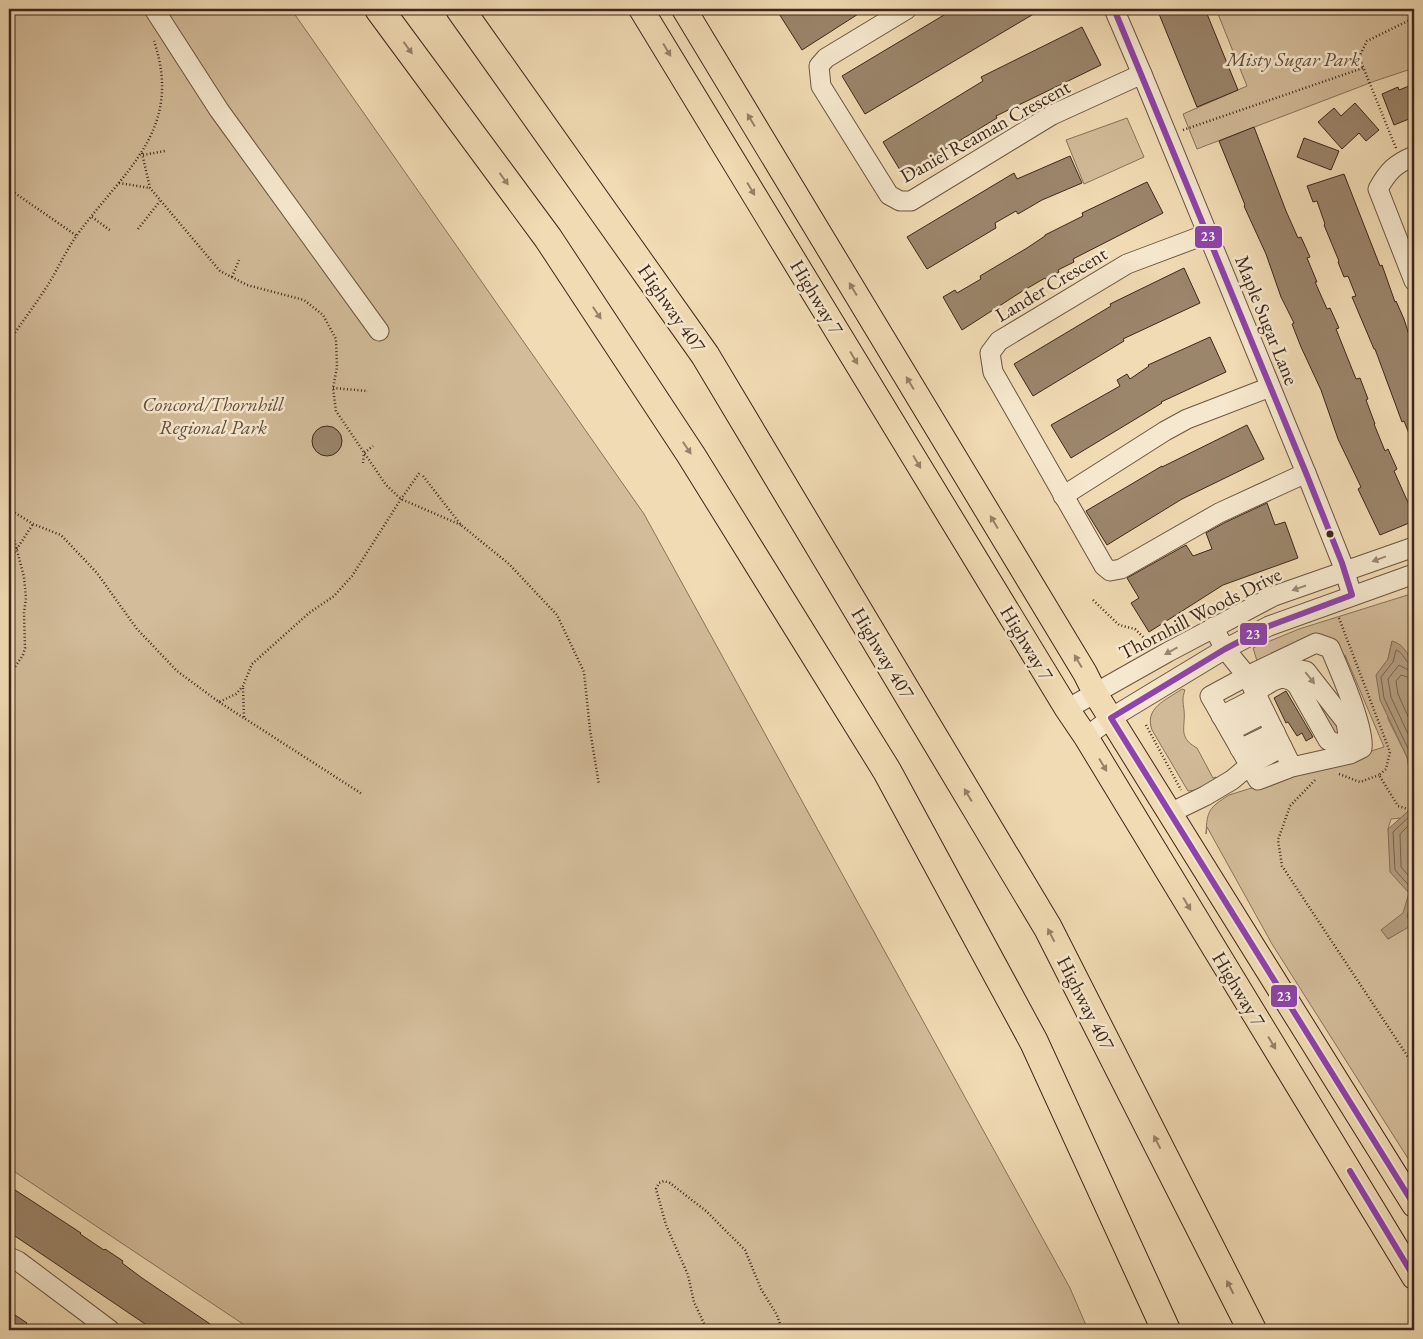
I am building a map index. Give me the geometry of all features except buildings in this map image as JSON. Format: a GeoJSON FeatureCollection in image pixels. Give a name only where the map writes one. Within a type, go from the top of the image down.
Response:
{"type":"FeatureCollection","features":[{"type":"Feature","properties":{"kind":"highway"},"geometry":{"type":"LineString","coordinates":[[380,9],[553,247],[691,455],[887,771],[1034,1042],[1166,1330]]}},
{"type":"Feature","properties":{"kind":"highway","name":"Highway 407"},"geometry":{"type":"LineString","coordinates":[[460,9],[710,363],[1048,928],[1252,1330]]}},
{"type":"Feature","properties":{"kind":"highway"},"geometry":{"type":"LineString","coordinates":[[1123,1238],[1154,1330]]}},
{"type":"Feature","properties":{"kind":"main road","name":"Highway 7"},"geometry":{"type":"LineString","coordinates":[[642,9],[1067,710],[1086,737],[1414,1277]]}},
{"type":"Feature","properties":{"kind":"main road","name":"Highway 7"},"geometry":{"type":"LineString","coordinates":[[684,9],[1080,665],[1095,693],[1414,1205]]}},
{"type":"Feature","properties":{"kind":"street"},"geometry":{"type":"LineString","coordinates":[[154,9],[219,110],[379,332]]}},
{"type":"Feature","properties":{"kind":"street","name":"Daniel Reaman Crescent"},"geometry":{"type":"LineString","coordinates":[[907,9],[826,58],[819,66],[822,86],[889,195],[900,201],[911,201],[1052,116],[1142,74]]}},
{"type":"Feature","properties":{"kind":"street","name":"Maple Sugar Lane"},"geometry":{"type":"LineString","coordinates":[[1114,9],[1306,473],[1345,571],[1352,595]]}},
{"type":"Feature","properties":{"kind":"street"},"geometry":{"type":"LineString","coordinates":[[1408,159],[1386,173],[1378,190],[1414,281]]}},
{"type":"Feature","properties":{"kind":"street","name":"Lander Crescent"},"geometry":{"type":"LineString","coordinates":[[1207,234],[1128,264],[999,341],[990,353],[993,372],[1104,566],[1110,571],[1121,569],[1218,513],[1306,473]]}},
{"type":"Feature","properties":{"kind":"street"},"geometry":{"type":"LineString","coordinates":[[1063,496],[1165,430],[1187,419],[1270,387]]}},
{"type":"Feature","properties":{"kind":"street","name":"Thornhill Woods Drive"},"geometry":{"type":"LineString","coordinates":[[1067,710],[1274,596],[1414,547]]}},
{"type":"Feature","properties":{"kind":"street"},"geometry":{"type":"LineString","coordinates":[[1086,737],[1111,718],[1225,649],[1269,626],[1414,574]]}},
{"type":"Feature","properties":{"kind":"street"},"geometry":{"type":"LineString","coordinates":[[1214,628],[1225,649],[1256,693],[1292,767]]}},
{"type":"Feature","properties":{"kind":"street"},"geometry":{"type":"LineString","coordinates":[[1225,723],[1256,693],[1316,642],[1330,648],[1334,657],[1357,719],[1363,739],[1362,748],[1350,754],[1292,767],[1258,780],[1225,723],[1210,696],[1256,693],[1282,677],[1291,679],[1328,740],[1341,746],[1348,736],[1346,722],[1306,671],[1291,668],[1267,676],[1256,693]]}},
{"type":"Feature","properties":{"kind":"street"},"geometry":{"type":"LineString","coordinates":[[1170,813],[1225,784],[1245,757],[1278,739]]}},
{"type":"Feature","properties":{"kind":"street"},"geometry":{"type":"LineString","coordinates":[[9,1257],[18,1261],[110,1330]]}},
{"type":"Feature","properties":{"kind":"path"},"geometry":{"type":"LineString","coordinates":[[1408,159],[1363,68],[1359,56],[1367,41],[1414,18]]}},
{"type":"Feature","properties":{"kind":"path"},"geometry":{"type":"LineString","coordinates":[[9,341],[77,236],[142,154],[159,116],[163,92],[161,61],[153,39]]}},
{"type":"Feature","properties":{"kind":"path"},"geometry":{"type":"LineString","coordinates":[[1188,128],[1363,68]]}},
{"type":"Feature","properties":{"kind":"path"},"geometry":{"type":"LineString","coordinates":[[142,154],[165,151]]}},
{"type":"Feature","properties":{"kind":"path"},"geometry":{"type":"LineString","coordinates":[[142,154],[150,188],[220,270],[248,285],[304,300],[323,316],[336,339],[337,367],[333,388],[336,411],[386,485],[401,499],[461,525]]}},
{"type":"Feature","properties":{"kind":"path"},"geometry":{"type":"LineString","coordinates":[[120,183],[150,188]]}},
{"type":"Feature","properties":{"kind":"path"},"geometry":{"type":"LineString","coordinates":[[9,189],[77,236]]}},
{"type":"Feature","properties":{"kind":"path"},"geometry":{"type":"LineString","coordinates":[[138,229],[160,201]]}},
{"type":"Feature","properties":{"kind":"path"},"geometry":{"type":"LineString","coordinates":[[92,217],[111,231]]}},
{"type":"Feature","properties":{"kind":"path"},"geometry":{"type":"LineString","coordinates":[[232,277],[239,260]]}},
{"type":"Feature","properties":{"kind":"path"},"geometry":{"type":"LineString","coordinates":[[333,388],[368,391]]}},
{"type":"Feature","properties":{"kind":"path"},"geometry":{"type":"LineString","coordinates":[[363,462],[364,453],[373,446]]}},
{"type":"Feature","properties":{"kind":"path"},"geometry":{"type":"LineString","coordinates":[[219,702],[236,694],[243,686],[252,664],[309,613],[334,596],[352,576],[401,499],[422,474],[461,525],[509,564],[557,615],[584,672],[590,730],[599,785]]}},
{"type":"Feature","properties":{"kind":"path"},"geometry":{"type":"LineString","coordinates":[[9,509],[33,524],[62,535],[97,573],[144,636],[177,671],[219,702],[362,794]]}},
{"type":"Feature","properties":{"kind":"path"},"geometry":{"type":"LineString","coordinates":[[9,520],[26,590],[24,623],[26,639],[23,654],[9,676]]}},
{"type":"Feature","properties":{"kind":"path"},"geometry":{"type":"LineString","coordinates":[[9,560],[33,524]]}},
{"type":"Feature","properties":{"kind":"path"},"geometry":{"type":"LineString","coordinates":[[1093,600],[1119,625],[1136,629],[1147,641],[1155,642]]}},
{"type":"Feature","properties":{"kind":"path"},"geometry":{"type":"LineString","coordinates":[[243,686],[244,718]]}},
{"type":"Feature","properties":{"kind":"path"},"geometry":{"type":"LineString","coordinates":[[1336,773],[1360,782],[1379,775]]}},
{"type":"Feature","properties":{"kind":"path"},"geometry":{"type":"LineString","coordinates":[[1322,777],[1315,779],[1290,806],[1278,840],[1282,866],[1414,1066]]}},
{"type":"Feature","properties":{"kind":"path"},"geometry":{"type":"LineString","coordinates":[[707,1330],[694,1302],[688,1275],[662,1212],[656,1189],[659,1183],[664,1181],[670,1183],[706,1211],[745,1250],[761,1290],[777,1315],[782,1330]]}},
{"type":"Feature","properties":{"kind":"green space","name":"Concord/Thornhill Regional Park"},"geometry":{"type":"Polygon","coordinates":[[[9,9],[291,9],[644,514],[1070,1288],[1088,1330],[252,1330],[9,1168],[9,9]]]}},
{"type":"Feature","properties":{"kind":"green space","name":"Misty Sugar Park"},"geometry":{"type":"Polygon","coordinates":[[[1216,9],[1414,9],[1414,68],[1197,149],[1183,114],[1247,86],[1216,9]]]}},
{"type":"Feature","properties":{"kind":"green space"},"geometry":{"type":"Polygon","coordinates":[[[1127,118],[1144,157],[1084,184],[1066,140],[1127,118]]]}},
{"type":"Feature","properties":{"kind":"green space"},"geometry":{"type":"Polygon","coordinates":[[[1414,593],[1414,661],[1392,641],[1388,659],[1388,719],[1407,757],[1414,795],[1414,806],[1401,818],[1391,819],[1388,829],[1410,881],[1414,921],[1388,939],[1414,924],[1414,1168],[1272,944],[1207,827],[1206,834],[1207,820],[1210,810],[1229,795],[1384,747],[1345,655],[1346,660],[1336,665],[1328,646],[1258,664],[1253,648],[1299,629],[1414,593]]]}},
{"type":"Feature","properties":{"kind":"green space"},"geometry":{"type":"Polygon","coordinates":[[[1182,689],[1185,690],[1183,700],[1185,736],[1197,748],[1213,778],[1216,777],[1217,779],[1197,790],[1188,791],[1152,730],[1150,722],[1151,716],[1158,705],[1182,689]]]}},
{"type":"Feature","properties":{"kind":"green space"},"geometry":{"type":"Polygon","coordinates":[[[1309,694],[1342,727],[1340,741],[1309,694]]]}},
{"type":"Feature","properties":{"kind":"water"},"geometry":{"type":"Polygon","coordinates":[[[1392,641],[1403,647],[1414,661],[1414,795],[1407,757],[1380,700],[1376,675],[1388,659],[1392,641]]]}},
{"type":"Feature","properties":{"kind":"water"},"geometry":{"type":"Polygon","coordinates":[[[1414,806],[1414,924],[1388,939],[1381,930],[1403,913],[1409,893],[1390,872],[1388,829],[1414,806]]]}},
{"type":"Feature","properties":{"kind":"transit line","name":"23"},"geometry":{"type":"LineString","coordinates":[[1114,9],[1306,473],[1342,563],[1352,595],[1269,626],[1225,649],[1111,718],[1414,1205]]}},
{"type":"Feature","properties":{"kind":"transit line","name":"23"},"geometry":{"type":"LineString","coordinates":[[1350,1171],[1414,1277]]}}]}
